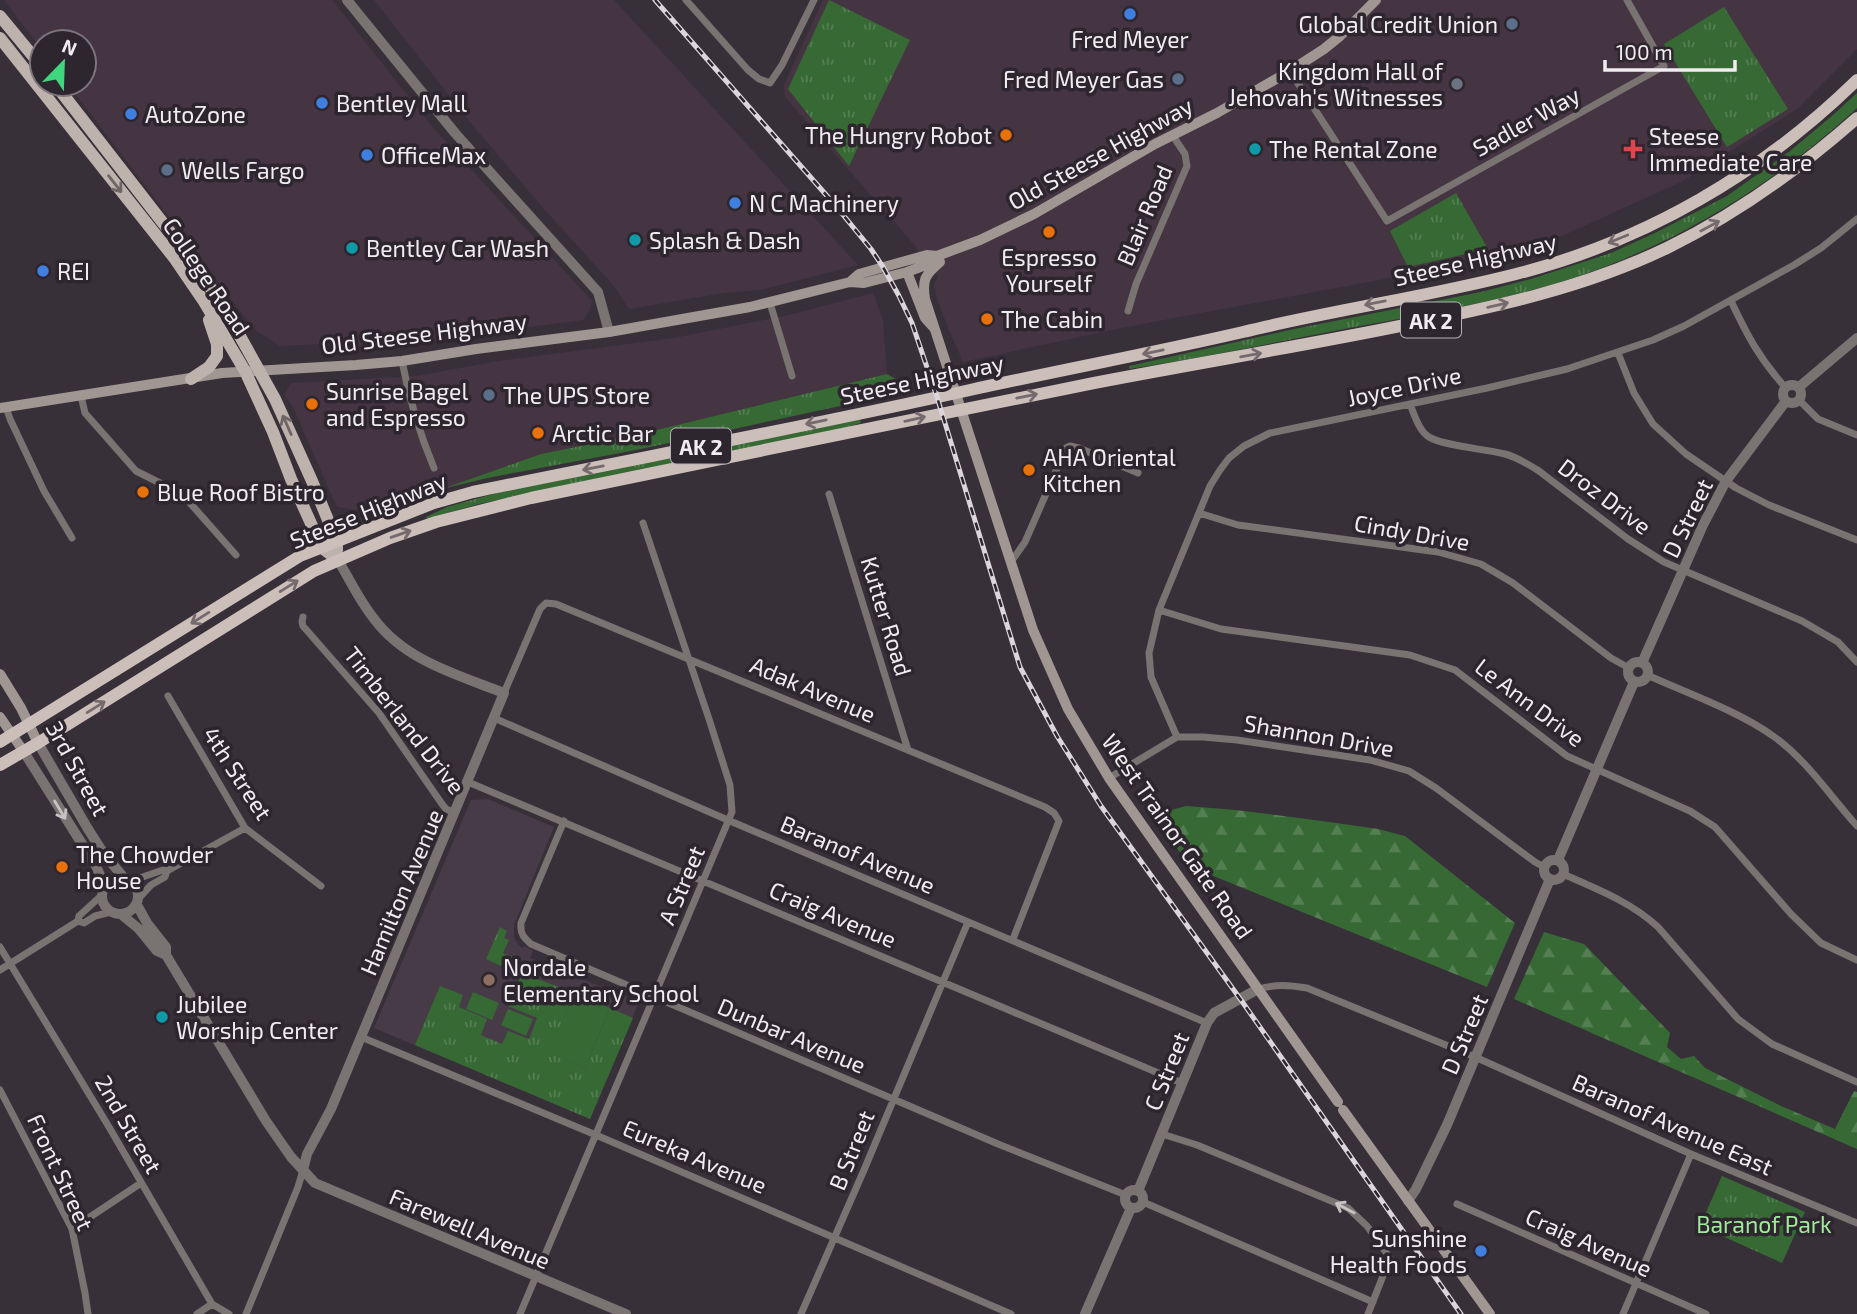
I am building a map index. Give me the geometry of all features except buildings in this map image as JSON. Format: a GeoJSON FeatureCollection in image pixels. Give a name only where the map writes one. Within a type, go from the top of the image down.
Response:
{"type":"FeatureCollection","features":[{"type":"Feature","properties":{"kind":"highway","name":"Steese Highway"},"geometry":{"type":"LineString","coordinates":[[0,743],[300,556],[434,503],[473,492],[1155,352],[1279,323],[1503,277],[1557,262],[1658,222],[1735,179],[1783,146],[1857,80]]}},
{"type":"Feature","properties":{"kind":"highway","name":"Steese Highway"},"geometry":{"type":"LineString","coordinates":[[0,765],[314,571],[414,530],[499,505],[960,410],[1440,318],[1571,286],[1655,254],[1719,221],[1799,167],[1857,118]]}},
{"type":"Feature","properties":{"kind":"main road","name":"Old Steese Highway"},"geometry":{"type":"LineString","coordinates":[[850,282],[859,274],[936,255],[980,240],[1034,214],[1290,71],[1340,36],[1376,0]]}},
{"type":"Feature","properties":{"kind":"main road"},"geometry":{"type":"LineString","coordinates":[[0,16],[28,50]]}},
{"type":"Feature","properties":{"kind":"main road","name":"College Road"},"geometry":{"type":"LineString","coordinates":[[0,38],[175,259],[203,300],[245,372],[323,548],[338,560]]}},
{"type":"Feature","properties":{"kind":"main road","name":"College Road"},"geometry":{"type":"LineString","coordinates":[[66,98],[198,268],[231,320],[275,399],[291,434],[337,542],[338,560]]}},
{"type":"Feature","properties":{"kind":"main road"},"geometry":{"type":"LineString","coordinates":[[907,271],[912,265],[936,255]]}},
{"type":"Feature","properties":{"kind":"main road","name":"West Trainor Gate Road"},"geometry":{"type":"LineString","coordinates":[[936,255],[940,262],[929,271],[924,280],[925,299],[1033,630],[1069,709],[1109,778],[1490,1314]]}},
{"type":"Feature","properties":{"kind":"main road","name":"Old Steese Highway"},"geometry":{"type":"LineString","coordinates":[[3,408],[259,370],[402,360],[608,332],[770,303],[850,282],[864,283],[907,271]]}},
{"type":"Feature","properties":{"kind":"main road","name":"West Trainor Gate Road"},"geometry":{"type":"LineString","coordinates":[[907,271],[925,318],[934,328]]}},
{"type":"Feature","properties":{"kind":"main road"},"geometry":{"type":"LineString","coordinates":[[191,379],[214,361],[218,352],[203,300]]}},
{"type":"Feature","properties":{"kind":"main road","name":"3rd Street"},"geometry":{"type":"LineString","coordinates":[[0,674],[38,743]]}},
{"type":"Feature","properties":{"kind":"main road","name":"3rd Street"},"geometry":{"type":"LineString","coordinates":[[0,717],[24,752]]}},
{"type":"Feature","properties":{"kind":"street"},"geometry":{"type":"LineString","coordinates":[[347,0],[455,133],[598,292],[608,332]]}},
{"type":"Feature","properties":{"kind":"street"},"geometry":{"type":"LineString","coordinates":[[686,0],[748,70],[759,79],[770,83],[782,65],[814,0]]}},
{"type":"Feature","properties":{"kind":"street","name":"Sadler Way"},"geometry":{"type":"LineString","coordinates":[[1290,71],[1387,221],[1664,66],[1627,0]]}},
{"type":"Feature","properties":{"kind":"street","name":"Blair Road"},"geometry":{"type":"LineString","coordinates":[[1128,311],[1136,284],[1187,166],[1185,154],[1173,136]]}},
{"type":"Feature","properties":{"kind":"street","name":"Joyce Drive"},"geometry":{"type":"LineString","coordinates":[[1177,737],[1151,677],[1149,653],[1159,611],[1210,486],[1228,458],[1244,446],[1270,433],[1553,372],[1653,340],[1731,301],[1821,248],[1857,219]]}},
{"type":"Feature","properties":{"kind":"street"},"geometry":{"type":"LineString","coordinates":[[1731,301],[1748,338],[1767,367],[1785,387]]}},
{"type":"Feature","properties":{"kind":"street"},"geometry":{"type":"LineString","coordinates":[[770,303],[792,376]]}},
{"type":"Feature","properties":{"kind":"street"},"geometry":{"type":"LineString","coordinates":[[1799,387],[1857,338]]}},
{"type":"Feature","properties":{"kind":"street"},"geometry":{"type":"LineString","coordinates":[[1618,353],[1634,394],[1653,424],[1686,454],[1769,505],[1857,540]]}},
{"type":"Feature","properties":{"kind":"street"},"geometry":{"type":"LineString","coordinates":[[402,360],[420,434],[435,468]]}},
{"type":"Feature","properties":{"kind":"street"},"geometry":{"type":"LineString","coordinates":[[1785,387],[1793,384],[1799,387],[1799,400]]}},
{"type":"Feature","properties":{"kind":"street"},"geometry":{"type":"LineString","coordinates":[[1785,387],[1783,395],[1786,401],[1792,403],[1799,400]]}},
{"type":"Feature","properties":{"kind":"street"},"geometry":{"type":"LineString","coordinates":[[81,396],[85,413],[136,471],[182,494],[236,555]]}},
{"type":"Feature","properties":{"kind":"street"},"geometry":{"type":"LineString","coordinates":[[1799,400],[1818,419],[1857,435]]}},
{"type":"Feature","properties":{"kind":"street","name":"D Street"},"geometry":{"type":"LineString","coordinates":[[1642,663],[1682,571],[1726,481],[1786,401]]}},
{"type":"Feature","properties":{"kind":"street","name":"Droz Drive"},"geometry":{"type":"LineString","coordinates":[[1410,404],[1416,420],[1428,436],[1507,454],[1527,463],[1628,539],[1664,562],[1802,621],[1838,642],[1857,662]]}},
{"type":"Feature","properties":{"kind":"street"},"geometry":{"type":"LineString","coordinates":[[3,408],[44,491],[72,538]]}},
{"type":"Feature","properties":{"kind":"street"},"geometry":{"type":"LineString","coordinates":[[1011,562],[1025,542],[1066,448],[1079,448],[1138,474]]}},
{"type":"Feature","properties":{"kind":"street","name":"Kutter Road"},"geometry":{"type":"LineString","coordinates":[[830,494],[908,750]]}},
{"type":"Feature","properties":{"kind":"street","name":"Cindy Drive"},"geometry":{"type":"LineString","coordinates":[[1199,513],[1238,525],[1438,552],[1481,564],[1513,583],[1611,658],[1629,668]]}},
{"type":"Feature","properties":{"kind":"street","name":"A Street"},"geometry":{"type":"LineString","coordinates":[[520,1314],[732,812],[730,785],[643,523]]}},
{"type":"Feature","properties":{"kind":"street","name":"College Road"},"geometry":{"type":"LineString","coordinates":[[338,560],[375,621],[404,648],[426,662],[504,693]]}},
{"type":"Feature","properties":{"kind":"street","name":"Adak Avenue"},"geometry":{"type":"LineString","coordinates":[[545,603],[556,604],[1054,813],[1059,821],[1013,939]]}},
{"type":"Feature","properties":{"kind":"street","name":"Hamilton Avenue"},"geometry":{"type":"LineString","coordinates":[[246,1314],[293,1200],[307,1154],[331,1109],[504,693],[545,603]]}},
{"type":"Feature","properties":{"kind":"street","name":"Le Ann Drive"},"geometry":{"type":"LineString","coordinates":[[1159,611],[1221,629],[1410,654],[1455,670],[1567,757],[1690,811],[1716,827],[1791,914],[1821,943],[1857,960]]}},
{"type":"Feature","properties":{"kind":"street","name":"Timberland Drive"},"geometry":{"type":"LineString","coordinates":[[303,617],[303,626],[379,713],[446,809],[455,813]]}},
{"type":"Feature","properties":{"kind":"street"},"geometry":{"type":"LineString","coordinates":[[1633,663],[1642,663],[1647,669],[1647,675],[1641,682],[1634,682],[1628,674],[1629,668],[1633,663]]}},
{"type":"Feature","properties":{"kind":"street"},"geometry":{"type":"LineString","coordinates":[[1647,675],[1749,721],[1775,737],[1805,766],[1857,826]]}},
{"type":"Feature","properties":{"kind":"street"},"geometry":{"type":"LineString","coordinates":[[1558,860],[1634,682]]}},
{"type":"Feature","properties":{"kind":"street","name":"4th Street"},"geometry":{"type":"LineString","coordinates":[[168,695],[245,828],[321,886]]}},
{"type":"Feature","properties":{"kind":"street","name":"Baranof Avenue"},"geometry":{"type":"LineString","coordinates":[[494,718],[1207,1023]]}},
{"type":"Feature","properties":{"kind":"street"},"geometry":{"type":"LineString","coordinates":[[1109,778],[1177,737]]}},
{"type":"Feature","properties":{"kind":"street","name":"Shannon Drive"},"geometry":{"type":"LineString","coordinates":[[1177,737],[1250,741],[1370,760],[1409,771],[1544,867]]}},
{"type":"Feature","properties":{"kind":"street","name":"3rd Street"},"geometry":{"type":"LineString","coordinates":[[38,743],[104,854],[128,880]]}},
{"type":"Feature","properties":{"kind":"street","name":"3rd Street"},"geometry":{"type":"LineString","coordinates":[[24,752],[96,866],[104,891]]}},
{"type":"Feature","properties":{"kind":"street","name":"Craig Avenue"},"geometry":{"type":"LineString","coordinates":[[468,782],[1182,1083]]}},
{"type":"Feature","properties":{"kind":"street","name":"Dunbar Avenue"},"geometry":{"type":"LineString","coordinates":[[564,821],[521,923],[523,937],[531,944],[892,1100],[1126,1195]]}},
{"type":"Feature","properties":{"kind":"street"},"geometry":{"type":"LineString","coordinates":[[0,970],[78,921],[79,916],[111,881],[167,871],[245,828]]}},
{"type":"Feature","properties":{"kind":"street"},"geometry":{"type":"LineString","coordinates":[[1550,860],[1558,860],[1564,867],[1563,874],[1556,880],[1550,879],[1545,875],[1544,867],[1550,860]]}},
{"type":"Feature","properties":{"kind":"street"},"geometry":{"type":"LineString","coordinates":[[78,921],[84,923],[95,916],[133,910],[151,885],[165,877],[167,871]]}},
{"type":"Feature","properties":{"kind":"street"},"geometry":{"type":"LineString","coordinates":[[1563,874],[1610,894],[1644,913],[1738,1019],[1772,1044],[1857,1082]]}},
{"type":"Feature","properties":{"kind":"street","name":"D Street"},"geometry":{"type":"LineString","coordinates":[[1408,1201],[1447,1125],[1550,879]]}},
{"type":"Feature","properties":{"kind":"street"},"geometry":{"type":"LineString","coordinates":[[128,880],[137,889],[137,902],[147,923],[166,947],[166,955],[266,1121],[303,1170]]}},
{"type":"Feature","properties":{"kind":"street"},"geometry":{"type":"LineString","coordinates":[[104,891],[104,905],[139,929],[157,951],[166,955]]}},
{"type":"Feature","properties":{"kind":"street","name":"B Street"},"geometry":{"type":"LineString","coordinates":[[801,1314],[968,922]]}},
{"type":"Feature","properties":{"kind":"street","name":"2nd Street"},"geometry":{"type":"LineString","coordinates":[[0,947],[109,1126],[212,1304],[229,1314]]}},
{"type":"Feature","properties":{"kind":"street"},"geometry":{"type":"LineString","coordinates":[[1258,989],[1287,984],[1307,988],[1475,1057]]}},
{"type":"Feature","properties":{"kind":"street","name":"C Street"},"geometry":{"type":"LineString","coordinates":[[1138,1191],[1207,1023],[1214,1013],[1258,989]]}},
{"type":"Feature","properties":{"kind":"street","name":"Eureka Avenue"},"geometry":{"type":"LineString","coordinates":[[361,1037],[1011,1314]]}},
{"type":"Feature","properties":{"kind":"street","name":"Baranof Avenue East"},"geometry":{"type":"LineString","coordinates":[[1475,1057],[1691,1154],[1857,1223]]}},
{"type":"Feature","properties":{"kind":"street","name":"Front Street"},"geometry":{"type":"LineString","coordinates":[[0,1090],[72,1229],[88,1314]]}},
{"type":"Feature","properties":{"kind":"street"},"geometry":{"type":"LineString","coordinates":[[1161,1134],[1348,1208],[1367,1226],[1390,1258],[1368,1314]]}},
{"type":"Feature","properties":{"kind":"street"},"geometry":{"type":"LineString","coordinates":[[1623,1314],[1691,1154]]}},
{"type":"Feature","properties":{"kind":"street","name":"Farewell Avenue"},"geometry":{"type":"LineString","coordinates":[[303,1170],[315,1183],[626,1314]]}},
{"type":"Feature","properties":{"kind":"street"},"geometry":{"type":"LineString","coordinates":[[72,1229],[141,1183]]}},
{"type":"Feature","properties":{"kind":"street"},"geometry":{"type":"LineString","coordinates":[[1132,1190],[1138,1191],[1143,1196],[1143,1202],[1137,1209],[1131,1208],[1125,1203],[1126,1195],[1132,1190]]}},
{"type":"Feature","properties":{"kind":"street"},"geometry":{"type":"LineString","coordinates":[[1143,1202],[1373,1302]]}},
{"type":"Feature","properties":{"kind":"street","name":"Craig Avenue"},"geometry":{"type":"LineString","coordinates":[[1457,1204],[1706,1314]]}},
{"type":"Feature","properties":{"kind":"street"},"geometry":{"type":"LineString","coordinates":[[1085,1314],[1131,1208]]}},
{"type":"Feature","properties":{"kind":"street"},"geometry":{"type":"LineString","coordinates":[[197,1314],[212,1304]]}},
{"type":"Feature","properties":{"kind":"shaded area"},"geometry":{"type":"Polygon","coordinates":[[[4,0],[332,0],[435,130],[592,301],[590,309],[583,320],[413,345],[355,347],[338,343],[280,346],[253,328],[79,98],[98,98],[98,28],[28,28],[28,32],[4,0]]]}},
{"type":"Feature","properties":{"kind":"shaded area"},"geometry":{"type":"Polygon","coordinates":[[[374,0],[614,0],[858,265],[760,290],[724,293],[629,309],[615,287],[470,122],[374,0]]]}},
{"type":"Feature","properties":{"kind":"shaded area"},"geometry":{"type":"Polygon","coordinates":[[[823,0],[1857,0],[1857,49],[1797,109],[1683,181],[1562,236],[1395,277],[1126,327],[963,362],[937,299],[934,285],[938,276],[911,241],[785,97],[784,85],[823,0]]]}},
{"type":"Feature","properties":{"kind":"shaded area"},"geometry":{"type":"Polygon","coordinates":[[[873,293],[883,320],[887,374],[640,434],[541,454],[373,515],[337,507],[292,405],[284,395],[291,383],[416,376],[499,361],[674,338],[789,315],[873,293]]]}},
{"type":"Feature","properties":{"kind":"shaded area","name":"Nordale Elementary School"},"geometry":{"type":"Polygon","coordinates":[[[488,799],[554,827],[514,925],[514,937],[518,944],[533,951],[530,958],[639,1002],[590,1119],[374,1028],[471,800],[488,799]]]}},
{"type":"Feature","properties":{"kind":"green space"},"geometry":{"type":"Polygon","coordinates":[[[829,0],[910,40],[849,166],[788,89],[829,0]]]}},
{"type":"Feature","properties":{"kind":"green space"},"geometry":{"type":"Polygon","coordinates":[[[1724,7],[1788,109],[1727,147],[1664,44],[1724,7]]]}},
{"type":"Feature","properties":{"kind":"green space"},"geometry":{"type":"Polygon","coordinates":[[[1857,93],[1857,108],[1786,167],[1708,218],[1624,259],[1536,289],[1464,306],[1129,369],[1129,366],[1294,329],[1481,292],[1611,253],[1727,196],[1790,151],[1857,93]]]}},
{"type":"Feature","properties":{"kind":"green space"},"geometry":{"type":"Polygon","coordinates":[[[1456,193],[1488,249],[1408,267],[1390,231],[1456,193]]]}},
{"type":"Feature","properties":{"kind":"green space"},"geometry":{"type":"Polygon","coordinates":[[[887,374],[901,382],[905,392],[442,489],[541,454],[640,434],[887,374]]]}},
{"type":"Feature","properties":{"kind":"green space"},"geometry":{"type":"Polygon","coordinates":[[[860,419],[861,423],[837,430],[479,504],[427,519],[426,517],[447,507],[500,492],[860,419]]]}},
{"type":"Feature","properties":{"kind":"green space"},"geometry":{"type":"Polygon","coordinates":[[[1186,806],[1322,821],[1405,836],[1515,923],[1487,987],[1211,875],[1201,881],[1153,815],[1186,806]]]}},
{"type":"Feature","properties":{"kind":"green space"},"geometry":{"type":"Polygon","coordinates":[[[500,927],[507,931],[504,938],[509,940],[503,953],[513,958],[508,969],[486,959],[500,927]]]}},
{"type":"Feature","properties":{"kind":"green space"},"geometry":{"type":"Polygon","coordinates":[[[1544,932],[1584,944],[1670,1033],[1667,1047],[1681,1059],[1694,1056],[1705,1068],[1781,1106],[1835,1129],[1854,1091],[1857,1092],[1857,1149],[1514,999],[1544,932]]]}},
{"type":"Feature","properties":{"kind":"green space"},"geometry":{"type":"Polygon","coordinates":[[[522,973],[574,993],[550,1053],[585,1068],[610,1008],[633,1018],[590,1119],[415,1045],[440,986],[463,995],[459,1007],[487,1019],[481,1035],[502,1044],[508,1031],[529,1039],[537,1018],[508,1006],[522,973]]]}},
{"type":"Feature","properties":{"kind":"green space"},"geometry":{"type":"Polygon","coordinates":[[[473,992],[499,1003],[492,1020],[466,1009],[473,992]]]}},
{"type":"Feature","properties":{"kind":"green space"},"geometry":{"type":"Polygon","coordinates":[[[574,993],[610,1008],[585,1068],[549,1053],[574,993]]]}},
{"type":"Feature","properties":{"kind":"green space"},"geometry":{"type":"Polygon","coordinates":[[[508,1009],[533,1019],[526,1036],[501,1025],[508,1009]]]}},
{"type":"Feature","properties":{"kind":"green space","name":"Baranof Park"},"geometry":{"type":"Polygon","coordinates":[[[1722,1176],[1805,1212],[1782,1263],[1700,1226],[1722,1176]]]}},
{"type":"Feature","properties":{"kind":"railway"},"geometry":{"type":"LineString","coordinates":[[655,0],[835,205],[883,267],[912,323],[1020,667],[1057,736],[1101,806],[1461,1314]]}},
{"type":"Feature","properties":{"kind":"place","name":"Fred Meyer"},"geometry":{"type":"Point","coordinates":[1130,14]}},
{"type":"Feature","properties":{"kind":"place","name":"Global Credit Union"},"geometry":{"type":"Point","coordinates":[1512,24]}},
{"type":"Feature","properties":{"kind":"place","name":"Fred Meyer Gas"},"geometry":{"type":"Point","coordinates":[1178,79]}},
{"type":"Feature","properties":{"kind":"place","name":"Kingdom Hall of Jehovah's Witnesses"},"geometry":{"type":"Point","coordinates":[1457,84]}},
{"type":"Feature","properties":{"kind":"place","name":"Bentley Mall"},"geometry":{"type":"Point","coordinates":[322,103]}},
{"type":"Feature","properties":{"kind":"place","name":"AutoZone"},"geometry":{"type":"Point","coordinates":[131,114]}},
{"type":"Feature","properties":{"kind":"place","name":"The Hungry Robot"},"geometry":{"type":"Point","coordinates":[1006,135]}},
{"type":"Feature","properties":{"kind":"place","name":"The Rental Zone"},"geometry":{"type":"Point","coordinates":[1255,149]}},
{"type":"Feature","properties":{"kind":"place","name":"Steese Immediate Care"},"geometry":{"type":"Point","coordinates":[1633,149]}},
{"type":"Feature","properties":{"kind":"place","name":"OfficeMax"},"geometry":{"type":"Point","coordinates":[367,155]}},
{"type":"Feature","properties":{"kind":"place","name":"Wells Fargo"},"geometry":{"type":"Point","coordinates":[167,170]}},
{"type":"Feature","properties":{"kind":"place","name":"N C Machinery"},"geometry":{"type":"Point","coordinates":[735,203]}},
{"type":"Feature","properties":{"kind":"place","name":"Espresso Yourself"},"geometry":{"type":"Point","coordinates":[1049,232]}},
{"type":"Feature","properties":{"kind":"place","name":"Splash & Dash"},"geometry":{"type":"Point","coordinates":[635,240]}},
{"type":"Feature","properties":{"kind":"place","name":"Bentley Car Wash"},"geometry":{"type":"Point","coordinates":[352,248]}},
{"type":"Feature","properties":{"kind":"place","name":"REI"},"geometry":{"type":"Point","coordinates":[43,271]}},
{"type":"Feature","properties":{"kind":"place","name":"The Cabin"},"geometry":{"type":"Point","coordinates":[987,319]}},
{"type":"Feature","properties":{"kind":"place","name":"The UPS Store"},"geometry":{"type":"Point","coordinates":[489,395]}},
{"type":"Feature","properties":{"kind":"place","name":"Sunrise Bagel and Espresso"},"geometry":{"type":"Point","coordinates":[312,404]}},
{"type":"Feature","properties":{"kind":"place","name":"Arctic Bar"},"geometry":{"type":"Point","coordinates":[538,433]}},
{"type":"Feature","properties":{"kind":"place","name":"AHA Oriental Kitchen"},"geometry":{"type":"Point","coordinates":[1029,470]}},
{"type":"Feature","properties":{"kind":"place","name":"Blue Roof Bistro"},"geometry":{"type":"Point","coordinates":[143,492]}},
{"type":"Feature","properties":{"kind":"place","name":"The Chowder House"},"geometry":{"type":"Point","coordinates":[62,867]}},
{"type":"Feature","properties":{"kind":"place","name":"Nordale Elementary School"},"geometry":{"type":"Point","coordinates":[489,980]}},
{"type":"Feature","properties":{"kind":"place","name":"Jubilee Worship Center"},"geometry":{"type":"Point","coordinates":[162,1017]}},
{"type":"Feature","properties":{"kind":"place","name":"Sunshine Health Foods"},"geometry":{"type":"Point","coordinates":[1481,1251]}}]}
